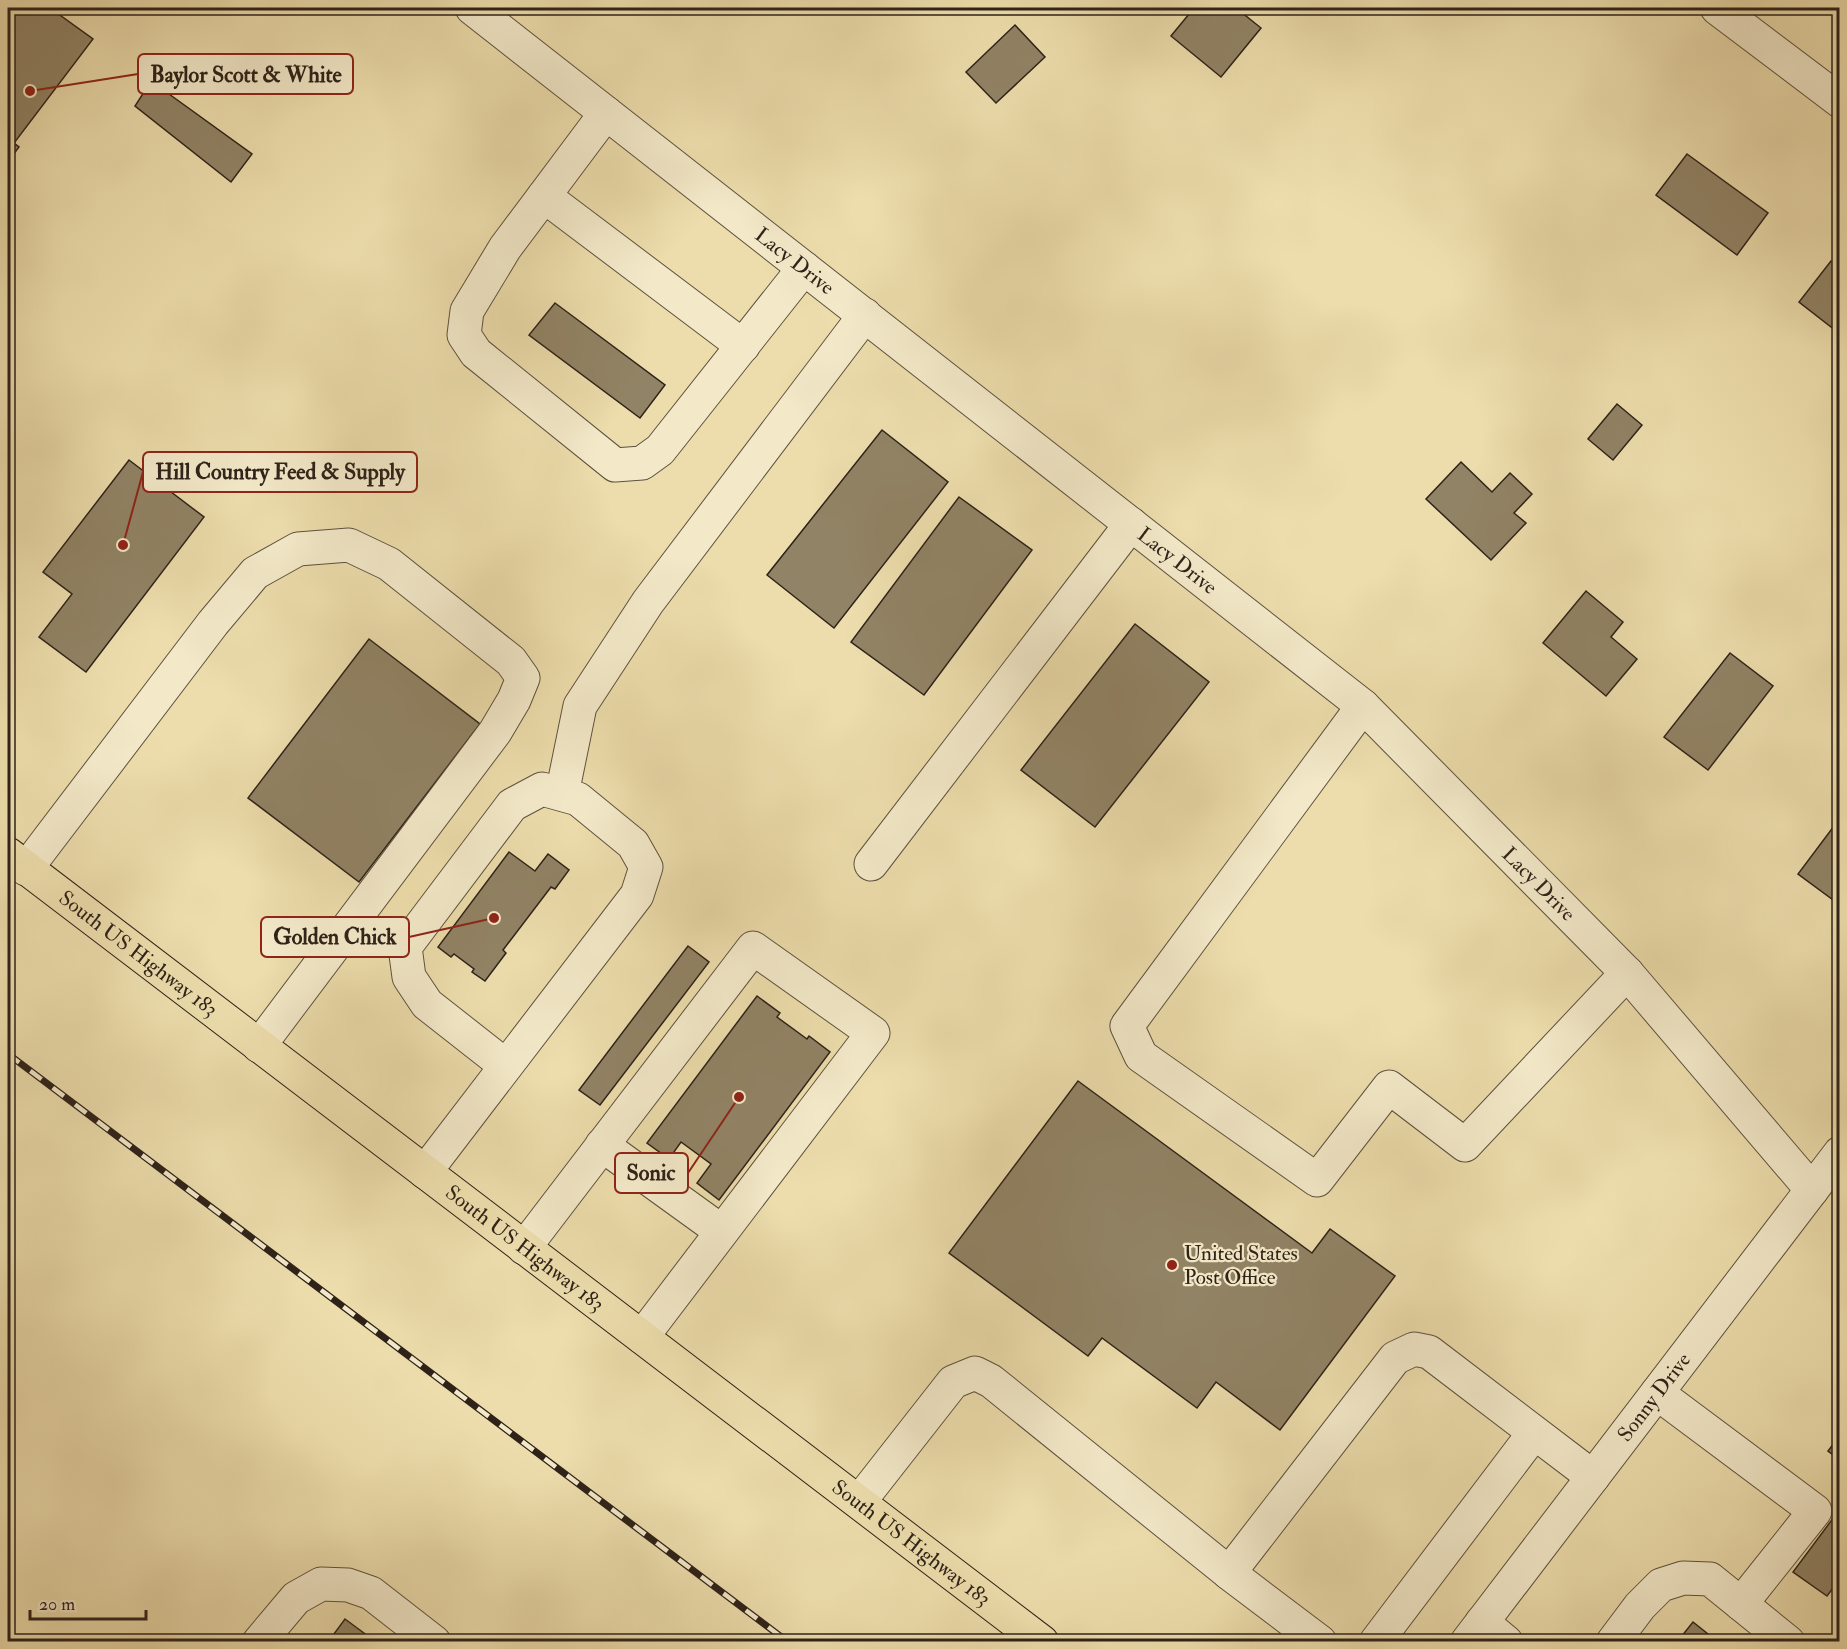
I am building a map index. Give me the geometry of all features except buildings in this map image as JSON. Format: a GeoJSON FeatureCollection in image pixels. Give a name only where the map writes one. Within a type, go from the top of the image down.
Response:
{"type":"FeatureCollection","features":[{"type":"Feature","properties":{"kind":"main road","name":"South US Highway 183"},"geometry":{"type":"LineString","coordinates":[[17,861],[1042,1641]]}},
{"type":"Feature","properties":{"kind":"street","name":"Lacy Drive"},"geometry":{"type":"LineString","coordinates":[[471,8],[1363,706],[1627,974],[1812,1190]]}},
{"type":"Feature","properties":{"kind":"street"},"geometry":{"type":"LineString","coordinates":[[1717,8],[1839,101]]}},
{"type":"Feature","properties":{"kind":"street"},"geometry":{"type":"LineString","coordinates":[[606,113],[505,248],[467,311],[464,335],[476,353],[615,465],[642,462],[660,450],[804,268]]}},
{"type":"Feature","properties":{"kind":"street"},"geometry":{"type":"LineString","coordinates":[[544,196],[743,346]]}},
{"type":"Feature","properties":{"kind":"street"},"geometry":{"type":"LineString","coordinates":[[562,794],[580,706],[648,602],[865,315]]}},
{"type":"Feature","properties":{"kind":"street"},"geometry":{"type":"LineString","coordinates":[[871,864],[1131,524]]}},
{"type":"Feature","properties":{"kind":"street"},"geometry":{"type":"LineString","coordinates":[[17,861],[87,790],[213,623],[255,573],[298,549],[349,545],[389,564],[511,661],[523,678],[514,700],[495,732],[259,1046]]}},
{"type":"Feature","properties":{"kind":"street"},"geometry":{"type":"LineString","coordinates":[[1363,706],[1127,1026],[1141,1056],[1317,1180],[1389,1087],[1465,1145],[1627,974]]}},
{"type":"Feature","properties":{"kind":"street"},"geometry":{"type":"LineString","coordinates":[[425,1172],[637,895],[646,867],[633,844],[579,799],[542,789],[512,805],[405,947],[409,977],[427,1004],[506,1065]]}},
{"type":"Feature","properties":{"kind":"street"},"geometry":{"type":"LineString","coordinates":[[524,1248],[753,948],[873,1033],[642,1336]]}},
{"type":"Feature","properties":{"kind":"street"},"geometry":{"type":"LineString","coordinates":[[602,1145],[722,1231]]}},
{"type":"Feature","properties":{"kind":"street","name":"Sonny Drive"},"geometry":{"type":"LineString","coordinates":[[1485,1635],[1593,1477],[1839,1154]]}},
{"type":"Feature","properties":{"kind":"street"},"geometry":{"type":"LineString","coordinates":[[1229,1573],[1395,1358],[1414,1349],[1429,1352],[1593,1477]]}},
{"type":"Feature","properties":{"kind":"street"},"geometry":{"type":"LineString","coordinates":[[859,1503],[953,1382],[975,1373],[991,1381],[1229,1573],[1320,1641]]}},
{"type":"Feature","properties":{"kind":"street"},"geometry":{"type":"LineString","coordinates":[[1657,1393],[1815,1511],[1741,1604]]}},
{"type":"Feature","properties":{"kind":"street"},"geometry":{"type":"LineString","coordinates":[[1376,1641],[1534,1433]]}},
{"type":"Feature","properties":{"kind":"street"},"geometry":{"type":"LineString","coordinates":[[1613,1641],[1640,1606],[1661,1585],[1683,1578],[1710,1579],[1788,1641]]}},
{"type":"Feature","properties":{"kind":"street"},"geometry":{"type":"LineString","coordinates":[[259,1641],[296,1598],[321,1584],[348,1585],[371,1593],[434,1641]]}},
{"type":"Feature","properties":{"kind":"railway"},"geometry":{"type":"LineString","coordinates":[[8,1054],[788,1642]]}},
{"type":"Feature","properties":{"kind":"place","name":"Baylor Scott & White"},"geometry":{"type":"Point","coordinates":[30,91]}},
{"type":"Feature","properties":{"kind":"place","name":"Hill Country Feed & Supply"},"geometry":{"type":"Point","coordinates":[123,545]}},
{"type":"Feature","properties":{"kind":"place","name":"Golden Chick"},"geometry":{"type":"Point","coordinates":[494,918]}},
{"type":"Feature","properties":{"kind":"place","name":"Sonic"},"geometry":{"type":"Point","coordinates":[739,1097]}},
{"type":"Feature","properties":{"kind":"place","name":"United States Post Office"},"geometry":{"type":"Point","coordinates":[1172,1265]}}]}
